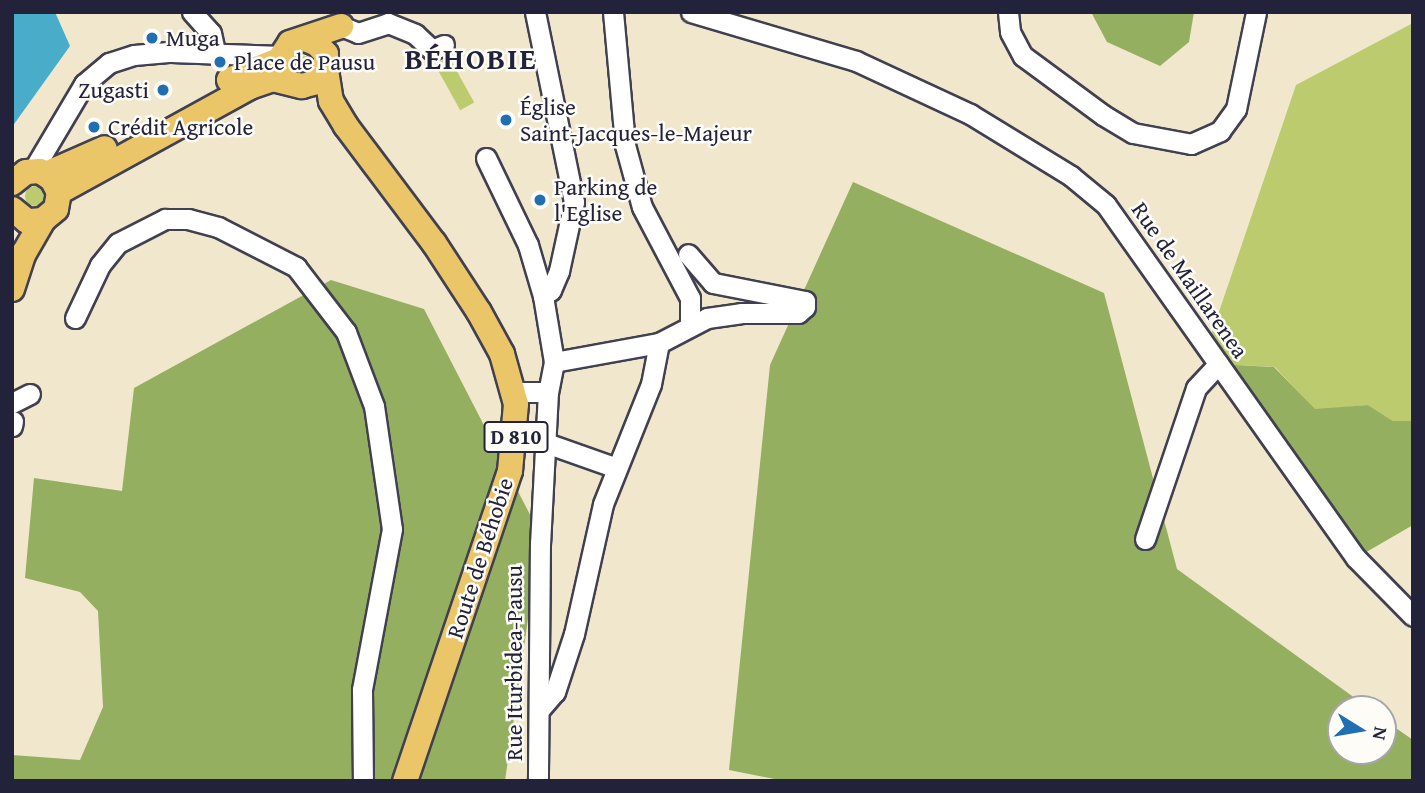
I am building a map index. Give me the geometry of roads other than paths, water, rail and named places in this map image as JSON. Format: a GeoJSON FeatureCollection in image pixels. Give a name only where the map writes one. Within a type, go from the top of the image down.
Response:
{"type":"FeatureCollection","features":[{"type":"Feature","properties":{"kind":"main road"},"geometry":{"type":"LineString","coordinates":[[12,289],[24,253],[20,214],[56,209],[30,180],[273,79],[286,70],[290,43],[305,39],[345,19]]}},
{"type":"Feature","properties":{"kind":"main road"},"geometry":{"type":"LineString","coordinates":[[286,70],[317,82],[345,19]]}},
{"type":"Feature","properties":{"kind":"main road"},"geometry":{"type":"LineString","coordinates":[[305,39],[317,44],[326,66]]}},
{"type":"Feature","properties":{"kind":"main road","name":"Route de Béhobie"},"geometry":{"type":"LineString","coordinates":[[326,66],[331,101],[346,126],[434,243],[479,312],[502,354],[514,398],[510,471],[405,781]]}},
{"type":"Feature","properties":{"kind":"main road","name":"Route de Béhobie"},"geometry":{"type":"LineString","coordinates":[[286,70],[346,126]]}},
{"type":"Feature","properties":{"kind":"street"},"geometry":{"type":"LineString","coordinates":[[192,12],[211,33],[215,52]]}},
{"type":"Feature","properties":{"kind":"street"},"geometry":{"type":"LineString","coordinates":[[536,12],[574,202],[559,271],[551,290],[543,296]]}},
{"type":"Feature","properties":{"kind":"street"},"geometry":{"type":"LineString","coordinates":[[613,12],[625,145],[642,207],[690,298],[690,324]]}},
{"type":"Feature","properties":{"kind":"street","name":"Rue de Maillarenea"},"geometry":{"type":"LineString","coordinates":[[691,12],[734,17],[856,61],[970,114],[1071,176],[1122,223],[1356,558],[1413,616]]}},
{"type":"Feature","properties":{"kind":"street"},"geometry":{"type":"LineString","coordinates":[[1008,12],[1010,32],[1023,55],[1133,133],[1175,144],[1206,140],[1220,131],[1236,109],[1256,12]]}},
{"type":"Feature","properties":{"kind":"street"},"geometry":{"type":"LineString","coordinates":[[345,19],[358,33],[388,23],[415,34],[432,50],[444,45]]}},
{"type":"Feature","properties":{"kind":"street"},"geometry":{"type":"LineString","coordinates":[[30,180],[78,93],[97,70],[134,55],[215,52],[286,70]]}},
{"type":"Feature","properties":{"kind":"street","name":"Rue Iturbidea-Pausu"},"geometry":{"type":"LineString","coordinates":[[486,158],[528,246],[559,362],[548,400],[540,543],[538,781]]}},
{"type":"Feature","properties":{"kind":"street"},"geometry":{"type":"LineString","coordinates":[[75,318],[100,265],[118,243],[165,219],[188,219],[218,227],[296,268],[346,331],[374,406],[392,529],[362,690],[363,781]]}},
{"type":"Feature","properties":{"kind":"street"},"geometry":{"type":"LineString","coordinates":[[559,362],[659,343],[690,324],[741,313],[798,313],[805,301],[713,283],[688,254]]}},
{"type":"Feature","properties":{"kind":"street"},"geometry":{"type":"LineString","coordinates":[[540,709],[555,692],[574,634],[614,467],[623,460],[651,384],[659,343]]}},
{"type":"Feature","properties":{"kind":"street"},"geometry":{"type":"LineString","coordinates":[[1145,539],[1196,388],[1218,364]]}},
{"type":"Feature","properties":{"kind":"street"},"geometry":{"type":"LineString","coordinates":[[12,403],[30,394]]}},
{"type":"Feature","properties":{"kind":"street"},"geometry":{"type":"LineString","coordinates":[[514,398],[548,400]]}},
{"type":"Feature","properties":{"kind":"street"},"geometry":{"type":"LineString","coordinates":[[12,426],[13,421]]}},
{"type":"Feature","properties":{"kind":"street"},"geometry":{"type":"LineString","coordinates":[[546,443],[614,467]]}},
{"type":"Feature","properties":{"kind":"water"},"geometry":{"type":"Polygon","coordinates":[[[12,12],[55,12],[70,46],[12,127],[12,12]]]}},
{"type":"Feature","properties":{"kind":"place","name":"Muga"},"geometry":{"type":"Point","coordinates":[152,38]}},
{"type":"Feature","properties":{"kind":"place","name":"Place de Pausu"},"geometry":{"type":"Point","coordinates":[220,62]}},
{"type":"Feature","properties":{"kind":"place","name":"Zugasti"},"geometry":{"type":"Point","coordinates":[163,90]}},
{"type":"Feature","properties":{"kind":"place","name":"Église Saint-Jacques-le-Majeur"},"geometry":{"type":"Point","coordinates":[506,120]}},
{"type":"Feature","properties":{"kind":"place","name":"Crédit Agricole"},"geometry":{"type":"Point","coordinates":[94,127]}},
{"type":"Feature","properties":{"kind":"place","name":"Parking de l'Eglise"},"geometry":{"type":"Point","coordinates":[540,200]}},
{"type":"Feature","properties":{"kind":"district","name":"BÉHOBIE"},"geometry":{"type":"Point","coordinates":[471,58]}}]}
